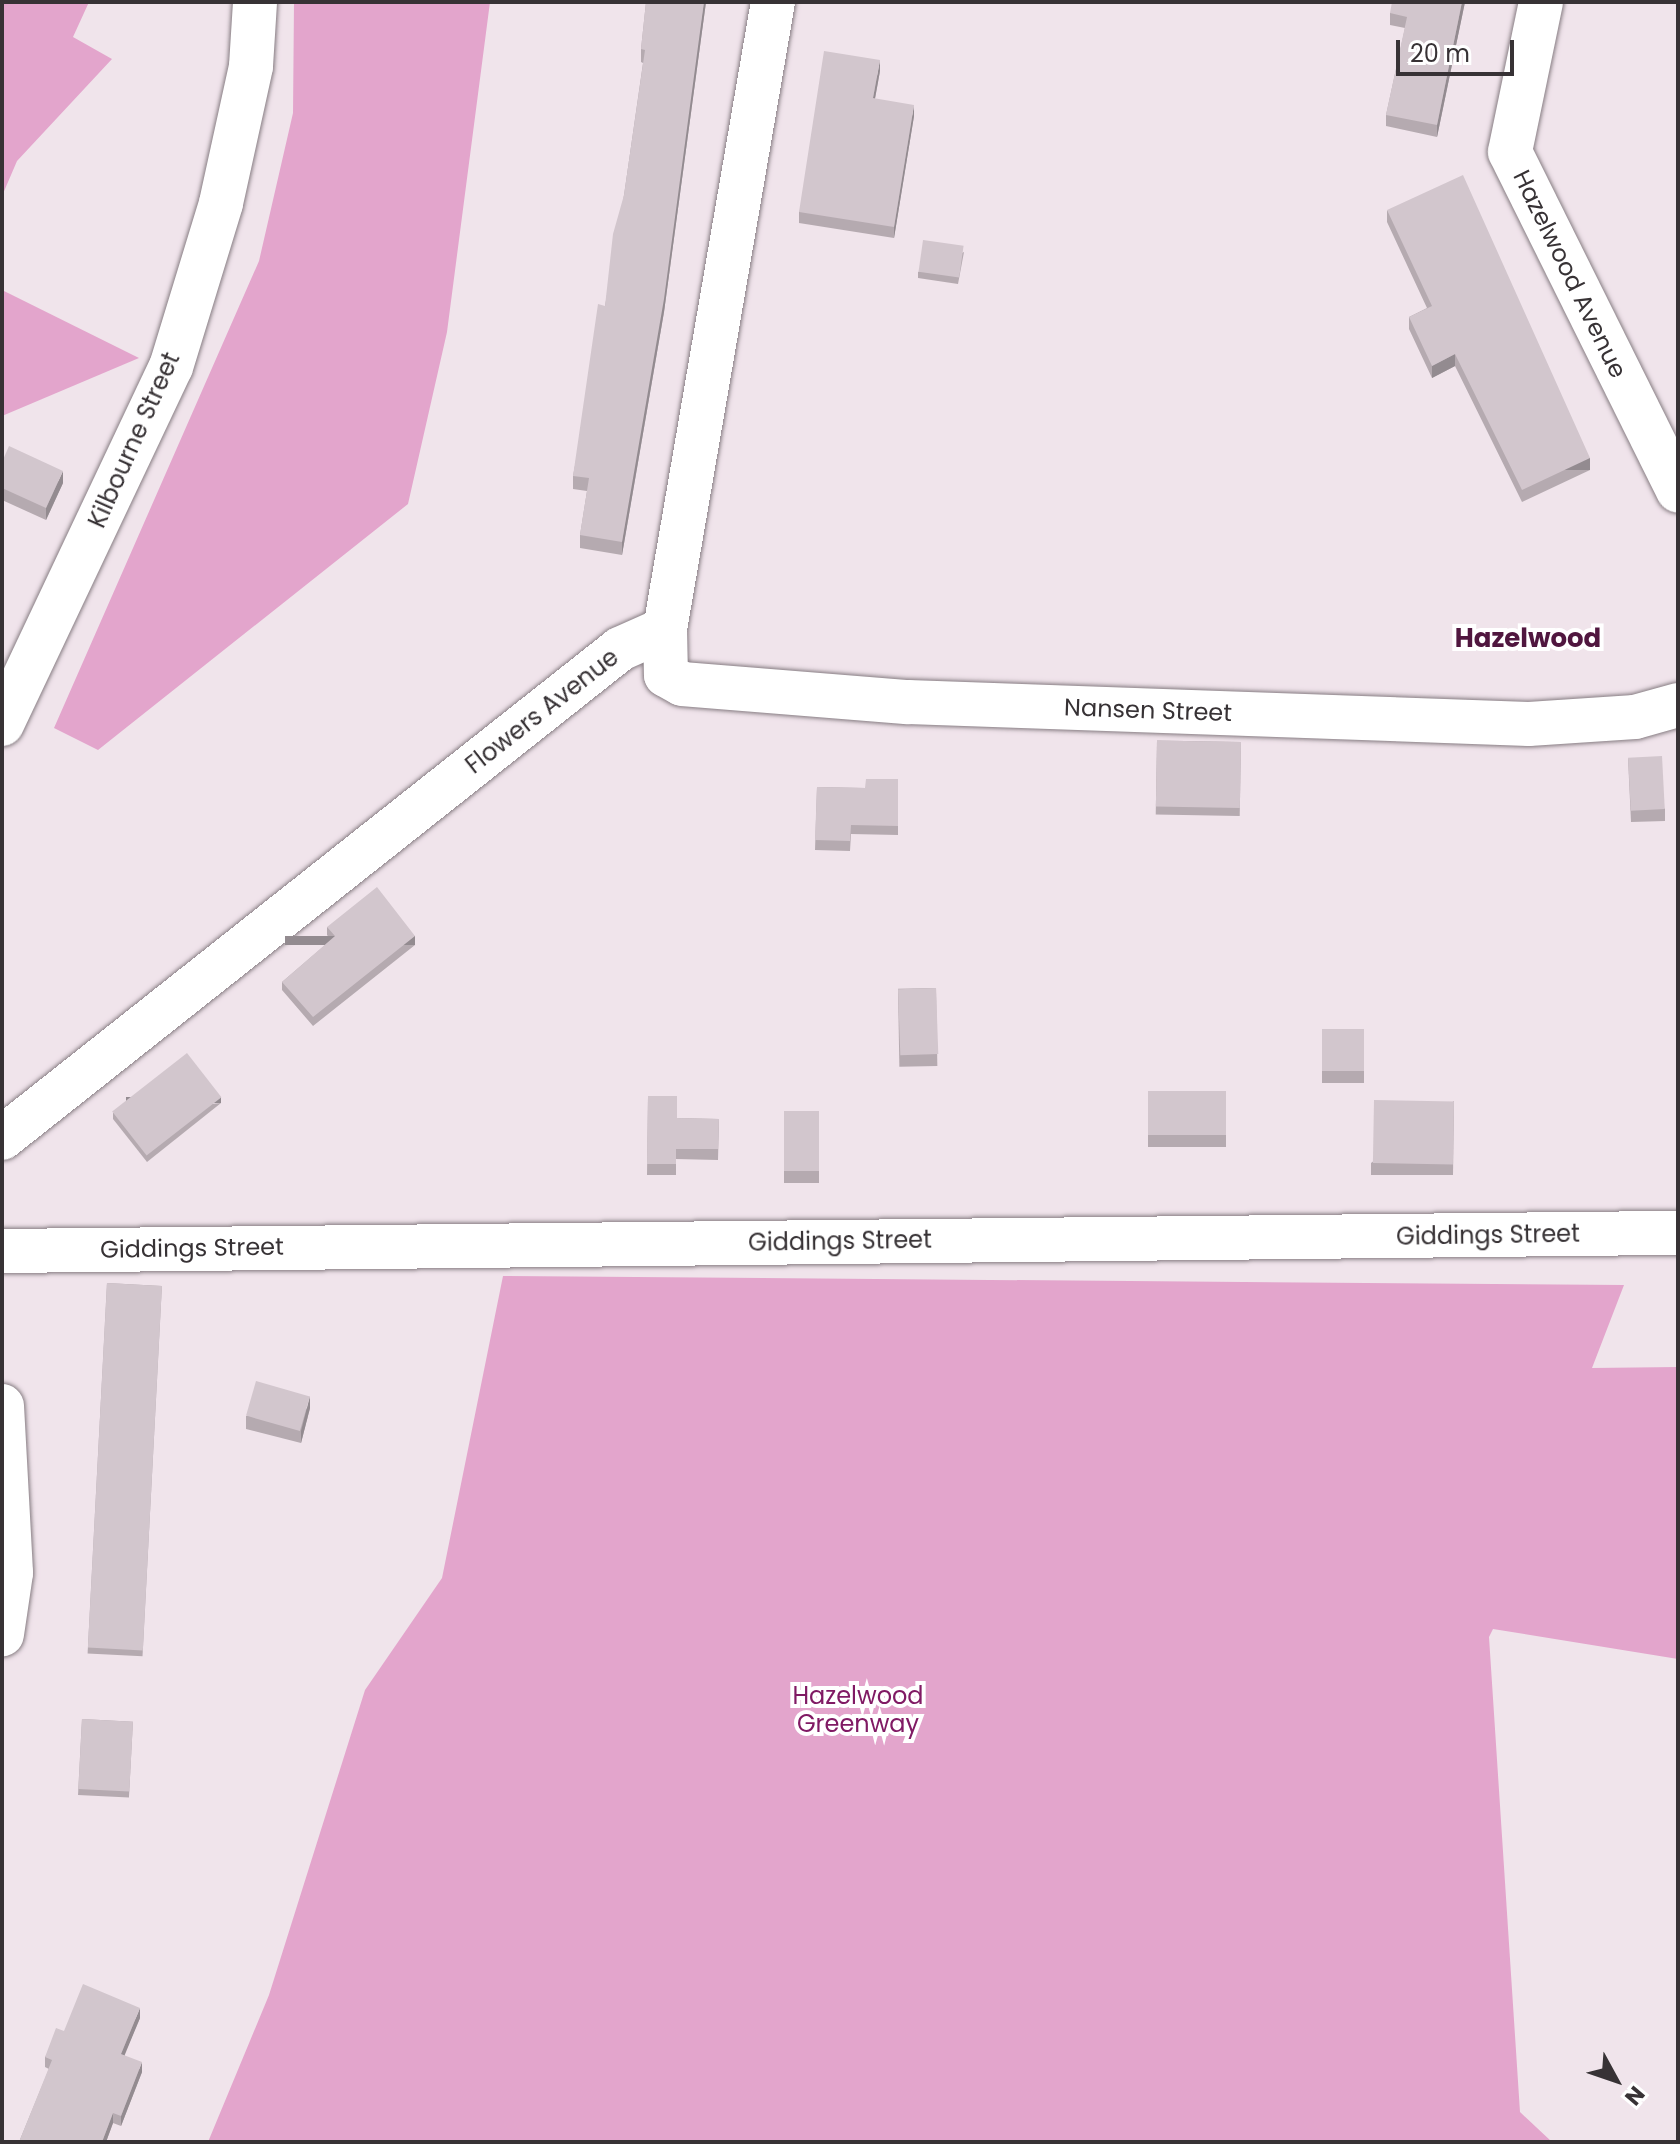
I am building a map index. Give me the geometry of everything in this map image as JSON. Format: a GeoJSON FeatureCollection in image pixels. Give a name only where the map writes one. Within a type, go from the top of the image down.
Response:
{"type":"FeatureCollection","features":[{"type":"Feature","properties":{"kind":"street","name":"Kilbourne Street"},"geometry":{"type":"LineString","coordinates":[[2,724],[171,367],[221,203],[251,66],[255,2]]}},
{"type":"Feature","properties":{"kind":"street"},"geometry":{"type":"LineString","coordinates":[[665,629],[773,2]]}},
{"type":"Feature","properties":{"kind":"street","name":"Hazelwood Avenue"},"geometry":{"type":"LineString","coordinates":[[1541,2],[1510,152],[1678,491]]}},
{"type":"Feature","properties":{"kind":"street","name":"Nansen Street"},"geometry":{"type":"LineString","coordinates":[[665,629],[666,675],[682,684],[908,702],[1529,724],[1635,717],[1678,705]]}},
{"type":"Feature","properties":{"kind":"street","name":"Flowers Avenue"},"geometry":{"type":"LineString","coordinates":[[2,1138],[620,649],[665,629]]}},
{"type":"Feature","properties":{"kind":"street","name":"Giddings Street"},"geometry":{"type":"LineString","coordinates":[[2,1251],[1678,1233]]}},
{"type":"Feature","properties":{"kind":"street"},"geometry":{"type":"LineString","coordinates":[[2,1406],[11,1573],[2,1634]]}},
{"type":"Feature","properties":{"kind":"green space"},"geometry":{"type":"Polygon","coordinates":[[[2,2],[89,2],[73,37],[112,59],[17,161],[2,196],[2,2]]]}},
{"type":"Feature","properties":{"kind":"green space"},"geometry":{"type":"Polygon","coordinates":[[[294,2],[490,2],[447,332],[408,504],[98,750],[54,728],[259,261],[293,113],[294,2]]]}},
{"type":"Feature","properties":{"kind":"green space"},"geometry":{"type":"Polygon","coordinates":[[[2,290],[139,358],[2,416],[2,290]]]}},
{"type":"Feature","properties":{"kind":"green space","name":"Hazelwood Greenway"},"geometry":{"type":"Polygon","coordinates":[[[503,1276],[1624,1285],[1592,1368],[1678,1367],[1678,1659],[1493,1629],[1489,1637],[1520,2112],[1552,2142],[208,2142],[269,1995],[365,1690],[442,1578],[503,1276]]]}},
{"type":"Feature","properties":{"kind":"building"},"geometry":{"type":"Polygon","coordinates":[[[646,2],[704,2],[664,299],[622,542],[580,535],[589,478],[573,476],[598,304],[605,306],[613,234],[624,195],[645,50],[641,49],[646,2]]]}},
{"type":"Feature","properties":{"kind":"building"},"geometry":{"type":"Polygon","coordinates":[[[1392,2],[1462,2],[1437,125],[1386,115],[1407,17],[1390,13],[1392,2]]]}},
{"type":"Feature","properties":{"kind":"building"},"geometry":{"type":"Polygon","coordinates":[[[824,51],[880,60],[873,98],[914,105],[894,227],[799,212],[824,51]]]}},
{"type":"Feature","properties":{"kind":"building"},"geometry":{"type":"Polygon","coordinates":[[[1463,175],[1590,458],[1522,490],[1455,354],[1432,366],[1409,317],[1432,306],[1387,210],[1463,175]]]}},
{"type":"Feature","properties":{"kind":"building"},"geometry":{"type":"Polygon","coordinates":[[[923,240],[964,246],[959,277],[919,272],[923,240]]]}},
{"type":"Feature","properties":{"kind":"building"},"geometry":{"type":"Polygon","coordinates":[[[9,446],[63,471],[46,508],[2,488],[2,462],[9,446]]]}},
{"type":"Feature","properties":{"kind":"building"},"geometry":{"type":"Polygon","coordinates":[[[1157,741],[1241,742],[1240,808],[1156,807],[1157,741]]]}},
{"type":"Feature","properties":{"kind":"building"},"geometry":{"type":"Polygon","coordinates":[[[1662,756],[1665,809],[1631,811],[1628,758],[1662,756]]]}},
{"type":"Feature","properties":{"kind":"building"},"geometry":{"type":"Polygon","coordinates":[[[866,779],[898,779],[898,826],[851,825],[850,841],[815,840],[817,787],[865,788],[866,779]]]}},
{"type":"Feature","properties":{"kind":"building"},"geometry":{"type":"Polygon","coordinates":[[[377,887],[415,936],[313,1017],[282,982],[335,936],[327,927],[377,887]]]}},
{"type":"Feature","properties":{"kind":"building"},"geometry":{"type":"Polygon","coordinates":[[[936,988],[938,1054],[900,1055],[898,989],[936,988]]]}},
{"type":"Feature","properties":{"kind":"building"},"geometry":{"type":"Polygon","coordinates":[[[1322,1029],[1364,1029],[1364,1071],[1322,1071],[1322,1029]]]}},
{"type":"Feature","properties":{"kind":"building"},"geometry":{"type":"Polygon","coordinates":[[[187,1053],[221,1097],[147,1156],[112,1111],[187,1053]]]}},
{"type":"Feature","properties":{"kind":"building"},"geometry":{"type":"Polygon","coordinates":[[[1148,1091],[1226,1091],[1226,1135],[1148,1135],[1148,1091]]]}},
{"type":"Feature","properties":{"kind":"building"},"geometry":{"type":"Polygon","coordinates":[[[648,1096],[677,1096],[677,1118],[719,1119],[718,1149],[676,1149],[676,1164],[647,1164],[648,1096]]]}},
{"type":"Feature","properties":{"kind":"building"},"geometry":{"type":"Polygon","coordinates":[[[1374,1100],[1454,1101],[1453,1164],[1373,1163],[1374,1100]]]}},
{"type":"Feature","properties":{"kind":"building"},"geometry":{"type":"Polygon","coordinates":[[[784,1111],[819,1111],[819,1171],[784,1171],[784,1111]]]}},
{"type":"Feature","properties":{"kind":"building"},"geometry":{"type":"Polygon","coordinates":[[[107,1283],[162,1286],[143,1650],[88,1647],[107,1283]]]}},
{"type":"Feature","properties":{"kind":"building"},"geometry":{"type":"Polygon","coordinates":[[[256,1381],[310,1396],[300,1431],[246,1416],[256,1381]]]}},
{"type":"Feature","properties":{"kind":"building"},"geometry":{"type":"Polygon","coordinates":[[[82,1719],[133,1722],[129,1792],[78,1789],[82,1719]]]}},
{"type":"Feature","properties":{"kind":"building"},"geometry":{"type":"Polygon","coordinates":[[[83,1984],[140,2008],[121,2054],[142,2062],[121,2116],[113,2113],[102,2142],[19,2142],[52,2060],[45,2057],[56,2028],[64,2031],[83,1984]]]}},
{"type":"Feature","properties":{"kind":"district","name":"Hazelwood"},"geometry":{"type":"Point","coordinates":[1528,639]}}]}
